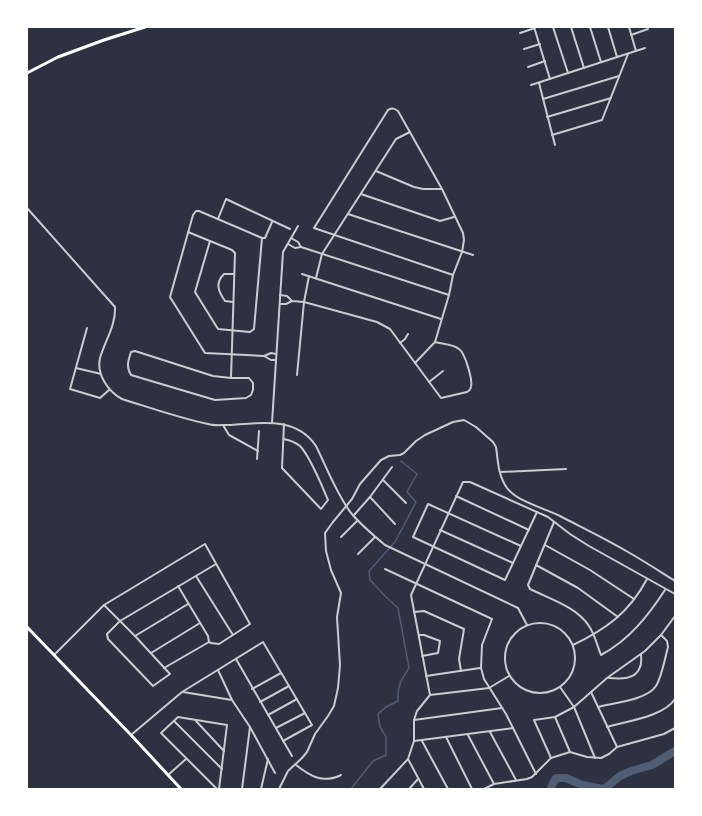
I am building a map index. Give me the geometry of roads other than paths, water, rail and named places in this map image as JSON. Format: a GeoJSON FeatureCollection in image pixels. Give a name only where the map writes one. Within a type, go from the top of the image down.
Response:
{"type":"FeatureCollection","features":[{"type":"Feature","properties":{"kind":"main road"},"geometry":{"type":"LineString","coordinates":[[27,73],[58,56],[145,27]]}},
{"type":"Feature","properties":{"kind":"main road"},"geometry":{"type":"LineString","coordinates":[[27,627],[181,789]]}},
{"type":"Feature","properties":{"kind":"street"},"geometry":{"type":"LineString","coordinates":[[553,27],[568,73]]}},
{"type":"Feature","properties":{"kind":"street"},"geometry":{"type":"LineString","coordinates":[[571,27],[584,68]]}},
{"type":"Feature","properties":{"kind":"street"},"geometry":{"type":"LineString","coordinates":[[590,27],[602,62]]}},
{"type":"Feature","properties":{"kind":"street"},"geometry":{"type":"LineString","coordinates":[[608,27],[617,57]]}},
{"type":"Feature","properties":{"kind":"street"},"geometry":{"type":"LineString","coordinates":[[629,27],[636,51]]}},
{"type":"Feature","properties":{"kind":"street"},"geometry":{"type":"LineString","coordinates":[[520,32],[534,28],[550,79]]}},
{"type":"Feature","properties":{"kind":"street"},"geometry":{"type":"LineString","coordinates":[[631,35],[648,29]]}},
{"type":"Feature","properties":{"kind":"street"},"geometry":{"type":"LineString","coordinates":[[524,49],[540,44]]}},
{"type":"Feature","properties":{"kind":"street"},"geometry":{"type":"LineString","coordinates":[[531,85],[645,48]]}},
{"type":"Feature","properties":{"kind":"street"},"geometry":{"type":"LineString","coordinates":[[552,135],[602,120],[628,54]]}},
{"type":"Feature","properties":{"kind":"street"},"geometry":{"type":"LineString","coordinates":[[528,67],[545,61]]}},
{"type":"Feature","properties":{"kind":"street"},"geometry":{"type":"LineString","coordinates":[[543,99],[619,76]]}},
{"type":"Feature","properties":{"kind":"street"},"geometry":{"type":"LineString","coordinates":[[539,82],[555,145]]}},
{"type":"Feature","properties":{"kind":"street"},"geometry":{"type":"LineString","coordinates":[[548,117],[611,98]]}},
{"type":"Feature","properties":{"kind":"street"},"geometry":{"type":"LineString","coordinates":[[415,363],[435,342],[449,295],[453,275],[462,252],[464,240],[463,232],[454,217],[442,189],[398,111],[392,108],[388,110],[314,228],[453,275]]}},
{"type":"Feature","properties":{"kind":"street"},"geometry":{"type":"LineString","coordinates":[[316,278],[322,254],[396,139],[410,132]]}},
{"type":"Feature","properties":{"kind":"street"},"geometry":{"type":"LineString","coordinates":[[376,171],[414,187],[423,189],[442,189]]}},
{"type":"Feature","properties":{"kind":"street"},"geometry":{"type":"LineString","coordinates":[[361,194],[440,221],[454,217]]}},
{"type":"Feature","properties":{"kind":"street"},"geometry":{"type":"LineString","coordinates":[[218,219],[226,199],[272,222],[290,229]]}},
{"type":"Feature","properties":{"kind":"street"},"geometry":{"type":"LineString","coordinates":[[27,208],[116,307],[116,315],[100,360],[101,374],[109,390],[122,399],[209,425],[272,423],[284,424],[299,430],[313,440],[347,506],[354,516],[375,537],[385,545],[424,565],[518,608],[527,625]]}},
{"type":"Feature","properties":{"kind":"street"},"geometry":{"type":"LineString","coordinates":[[262,238],[200,211],[196,212],[193,215],[170,297],[205,352],[264,356],[271,353],[276,354]]}},
{"type":"Feature","properties":{"kind":"street"},"geometry":{"type":"LineString","coordinates":[[348,214],[462,252],[473,254]]}},
{"type":"Feature","properties":{"kind":"street"},"geometry":{"type":"LineString","coordinates":[[262,238],[265,238],[272,222]]}},
{"type":"Feature","properties":{"kind":"street"},"geometry":{"type":"LineString","coordinates":[[272,423],[283,252],[298,226]]}},
{"type":"Feature","properties":{"kind":"street"},"geometry":{"type":"LineString","coordinates":[[188,232],[232,250],[235,254],[230,378]]}},
{"type":"Feature","properties":{"kind":"street"},"geometry":{"type":"LineString","coordinates":[[210,241],[196,292],[218,329],[250,332],[254,329],[262,238]]}},
{"type":"Feature","properties":{"kind":"street"},"geometry":{"type":"LineString","coordinates":[[291,238],[298,242],[301,247]]}},
{"type":"Feature","properties":{"kind":"street"},"geometry":{"type":"LineString","coordinates":[[288,244],[295,248],[301,247],[449,295]]}},
{"type":"Feature","properties":{"kind":"street"},"geometry":{"type":"LineString","coordinates":[[233,302],[225,301],[218,287],[220,279],[224,274],[234,274]]}},
{"type":"Feature","properties":{"kind":"street"},"geometry":{"type":"LineString","coordinates":[[302,274],[441,319]]}},
{"type":"Feature","properties":{"kind":"street"},"geometry":{"type":"LineString","coordinates":[[297,375],[304,302],[309,276]]}},
{"type":"Feature","properties":{"kind":"street"},"geometry":{"type":"LineString","coordinates":[[280,295],[286,296],[292,301]]}},
{"type":"Feature","properties":{"kind":"street"},"geometry":{"type":"LineString","coordinates":[[280,304],[286,304],[292,301],[304,302],[377,322],[390,329],[441,398],[467,392],[472,385],[469,369],[460,350],[435,342]]}},
{"type":"Feature","properties":{"kind":"street"},"geometry":{"type":"LineString","coordinates":[[87,328],[70,389],[100,398],[109,390]]}},
{"type":"Feature","properties":{"kind":"street"},"geometry":{"type":"LineString","coordinates":[[400,343],[408,334]]}},
{"type":"Feature","properties":{"kind":"street"},"geometry":{"type":"LineString","coordinates":[[135,351],[213,376],[230,378],[249,378],[253,383],[253,390],[251,394],[246,398],[215,400],[131,375],[128,370],[127,363],[131,352],[135,351]]}},
{"type":"Feature","properties":{"kind":"street"},"geometry":{"type":"LineString","coordinates":[[264,356],[270,360],[275,360]]}},
{"type":"Feature","properties":{"kind":"street"},"geometry":{"type":"LineString","coordinates":[[76,368],[101,374]]}},
{"type":"Feature","properties":{"kind":"street"},"geometry":{"type":"LineString","coordinates":[[429,382],[443,371]]}},
{"type":"Feature","properties":{"kind":"street"},"geometry":{"type":"LineString","coordinates":[[279,789],[288,771],[296,765],[307,752],[315,734],[334,706],[338,688],[340,665],[337,617],[341,593],[328,559],[325,533],[347,506],[360,484],[381,460],[389,456],[404,453],[421,437],[459,420],[469,422],[493,442],[496,447],[502,481],[508,489],[522,500],[554,513],[629,552],[675,581]]}},
{"type":"Feature","properties":{"kind":"street"},"geometry":{"type":"LineString","coordinates":[[283,439],[300,446],[306,454],[328,500],[322,509],[282,468],[283,439],[284,424]]}},
{"type":"Feature","properties":{"kind":"street"},"geometry":{"type":"LineString","coordinates":[[223,425],[229,435],[258,451]]}},
{"type":"Feature","properties":{"kind":"street"},"geometry":{"type":"LineString","coordinates":[[257,459],[259,431]]}},
{"type":"Feature","properties":{"kind":"street"},"geometry":{"type":"LineString","coordinates":[[354,516],[392,467]]}},
{"type":"Feature","properties":{"kind":"street"},"geometry":{"type":"LineString","coordinates":[[500,472],[566,469]]}},
{"type":"Feature","properties":{"kind":"street"},"geometry":{"type":"LineString","coordinates":[[383,480],[406,503]]}},
{"type":"Feature","properties":{"kind":"street"},"geometry":{"type":"LineString","coordinates":[[430,695],[411,595],[463,482],[468,481],[548,517],[589,546],[665,590],[675,594]]}},
{"type":"Feature","properties":{"kind":"street"},"geometry":{"type":"LineString","coordinates":[[456,496],[529,530]]}},
{"type":"Feature","properties":{"kind":"street"},"geometry":{"type":"LineString","coordinates":[[370,497],[395,524]]}},
{"type":"Feature","properties":{"kind":"street"},"geometry":{"type":"LineString","coordinates":[[521,546],[428,504],[413,537],[505,580],[529,530],[537,512]]}},
{"type":"Feature","properties":{"kind":"street"},"geometry":{"type":"LineString","coordinates":[[341,537],[358,520]]}},
{"type":"Feature","properties":{"kind":"street"},"geometry":{"type":"LineString","coordinates":[[554,522],[528,584],[530,589],[571,609],[581,616],[589,625],[601,655],[614,648],[639,625],[654,607],[665,590]]}},
{"type":"Feature","properties":{"kind":"street"},"geometry":{"type":"LineString","coordinates":[[440,530],[513,563]]}},
{"type":"Feature","properties":{"kind":"street"},"geometry":{"type":"LineString","coordinates":[[358,554],[375,537]]}},
{"type":"Feature","properties":{"kind":"street"},"geometry":{"type":"LineString","coordinates":[[54,655],[104,606],[205,544],[250,624],[219,644],[209,642],[164,668]]}},
{"type":"Feature","properties":{"kind":"street"},"geometry":{"type":"LineString","coordinates":[[545,545],[590,570],[634,599]]}},
{"type":"Feature","properties":{"kind":"street"},"geometry":{"type":"LineString","coordinates":[[104,606],[120,621],[136,636],[170,674],[153,686],[106,637],[106,634],[120,621],[216,564]]}},
{"type":"Feature","properties":{"kind":"street"},"geometry":{"type":"LineString","coordinates":[[536,565],[578,588],[618,617]]}},
{"type":"Feature","properties":{"kind":"street"},"geometry":{"type":"LineString","coordinates":[[385,569],[492,619],[482,645],[481,668],[484,679],[513,728],[536,774]]}},
{"type":"Feature","properties":{"kind":"street"},"geometry":{"type":"LineString","coordinates":[[196,576],[233,635]]}},
{"type":"Feature","properties":{"kind":"street"},"geometry":{"type":"LineString","coordinates":[[572,645],[594,635],[624,612],[647,579]]}},
{"type":"Feature","properties":{"kind":"street"},"geometry":{"type":"LineString","coordinates":[[178,586],[208,636],[209,642]]}},
{"type":"Feature","properties":{"kind":"street"},"geometry":{"type":"LineString","coordinates":[[136,636],[188,604]]}},
{"type":"Feature","properties":{"kind":"street"},"geometry":{"type":"LineString","coordinates":[[414,612],[424,611],[464,629],[458,659],[461,671]]}},
{"type":"Feature","properties":{"kind":"street"},"geometry":{"type":"LineString","coordinates":[[551,758],[534,720],[555,717],[574,707],[607,678],[641,654],[661,635],[675,616]]}},
{"type":"Feature","properties":{"kind":"street"},"geometry":{"type":"LineString","coordinates":[[151,653],[200,623]]}},
{"type":"Feature","properties":{"kind":"street"},"geometry":{"type":"LineString","coordinates":[[539,623],[556,627],[566,634],[572,645],[575,658],[574,666],[568,679],[552,692],[542,694],[532,693],[518,686],[509,676],[505,658],[509,641],[514,634],[527,625],[539,623]]}},
{"type":"Feature","properties":{"kind":"street"},"geometry":{"type":"LineString","coordinates":[[419,636],[424,635],[440,641],[438,653],[422,656]]}},
{"type":"Feature","properties":{"kind":"street"},"geometry":{"type":"LineString","coordinates":[[598,707],[644,696],[652,690],[657,684],[668,647],[668,641],[661,635]]}},
{"type":"Feature","properties":{"kind":"street"},"geometry":{"type":"LineString","coordinates":[[131,735],[182,692],[263,642],[312,726],[283,741]]}},
{"type":"Feature","properties":{"kind":"street"},"geometry":{"type":"LineString","coordinates":[[607,678],[624,679],[634,675],[640,667],[641,654]]}},
{"type":"Feature","properties":{"kind":"street"},"geometry":{"type":"LineString","coordinates":[[236,659],[292,756]]}},
{"type":"Feature","properties":{"kind":"street"},"geometry":{"type":"LineString","coordinates":[[426,676],[481,668]]}},
{"type":"Feature","properties":{"kind":"street"},"geometry":{"type":"LineString","coordinates":[[218,670],[232,700],[250,727],[268,758],[275,774]]}},
{"type":"Feature","properties":{"kind":"street"},"geometry":{"type":"LineString","coordinates":[[252,689],[282,673]]}},
{"type":"Feature","properties":{"kind":"street"},"geometry":{"type":"LineString","coordinates":[[380,789],[408,759],[414,742],[414,720],[417,711],[430,695],[489,688],[509,676]]}},
{"type":"Feature","properties":{"kind":"street"},"geometry":{"type":"LineString","coordinates":[[260,702],[289,686]]}},
{"type":"Feature","properties":{"kind":"street"},"geometry":{"type":"LineString","coordinates":[[560,687],[574,707],[595,758]]}},
{"type":"Feature","properties":{"kind":"street"},"geometry":{"type":"LineString","coordinates":[[182,692],[232,700]]}},
{"type":"Feature","properties":{"kind":"street"},"geometry":{"type":"LineString","coordinates":[[590,692],[617,747]]}},
{"type":"Feature","properties":{"kind":"street"},"geometry":{"type":"LineString","coordinates":[[268,715],[297,699]]}},
{"type":"Feature","properties":{"kind":"street"},"geometry":{"type":"LineString","coordinates":[[607,727],[658,713],[675,700]]}},
{"type":"Feature","properties":{"kind":"street"},"geometry":{"type":"LineString","coordinates":[[414,720],[502,708]]}},
{"type":"Feature","properties":{"kind":"street"},"geometry":{"type":"LineString","coordinates":[[276,728],[305,713]]}},
{"type":"Feature","properties":{"kind":"street"},"geometry":{"type":"LineString","coordinates":[[178,717],[227,725],[218,789],[161,733],[178,717]]}},
{"type":"Feature","properties":{"kind":"street"},"geometry":{"type":"LineString","coordinates":[[555,717],[570,752]]}},
{"type":"Feature","properties":{"kind":"street"},"geometry":{"type":"LineString","coordinates":[[196,720],[224,751]]}},
{"type":"Feature","properties":{"kind":"street"},"geometry":{"type":"LineString","coordinates":[[174,721],[222,769]]}},
{"type":"Feature","properties":{"kind":"street"},"geometry":{"type":"LineString","coordinates":[[242,789],[250,727]]}},
{"type":"Feature","properties":{"kind":"street"},"geometry":{"type":"LineString","coordinates":[[414,742],[513,728]]}},
{"type":"Feature","properties":{"kind":"street"},"geometry":{"type":"LineString","coordinates":[[484,789],[494,784],[527,779],[536,774],[551,758],[570,752],[595,758],[605,756],[617,747],[664,734],[675,728]]}},
{"type":"Feature","properties":{"kind":"street"},"geometry":{"type":"LineString","coordinates":[[490,732],[516,780]]}},
{"type":"Feature","properties":{"kind":"street"},"geometry":{"type":"LineString","coordinates":[[468,734],[494,784]]}},
{"type":"Feature","properties":{"kind":"street"},"geometry":{"type":"LineString","coordinates":[[446,737],[472,789]]}},
{"type":"Feature","properties":{"kind":"street"},"geometry":{"type":"LineString","coordinates":[[422,741],[448,789]]}},
{"type":"Feature","properties":{"kind":"street"},"geometry":{"type":"LineString","coordinates":[[168,775],[186,758]]}},
{"type":"Feature","properties":{"kind":"street"},"geometry":{"type":"LineString","coordinates":[[261,789],[268,758]]}},
{"type":"Feature","properties":{"kind":"street"},"geometry":{"type":"LineString","coordinates":[[408,759],[424,789]]}},
{"type":"Feature","properties":{"kind":"street"},"geometry":{"type":"LineString","coordinates":[[296,765],[318,779],[332,778],[341,775]]}},
{"type":"Feature","properties":{"kind":"street"},"geometry":{"type":"LineString","coordinates":[[409,789],[418,779]]}},
{"type":"Feature","properties":{"kind":"waterway"},"geometry":{"type":"LineString","coordinates":[[351,789],[373,761],[386,755],[386,737],[380,727],[378,714],[386,707],[398,701],[400,683],[409,668],[398,608],[370,580],[369,571],[395,542],[416,502],[407,492],[417,474],[401,461]]}},
{"type":"Feature","properties":{"kind":"waterway"},"geometry":{"type":"LineString","coordinates":[[604,789],[620,776],[652,765],[675,751]]}},
{"type":"Feature","properties":{"kind":"waterway"},"geometry":{"type":"LineString","coordinates":[[551,789],[556,778],[566,778],[582,785],[603,789]]}}]}
